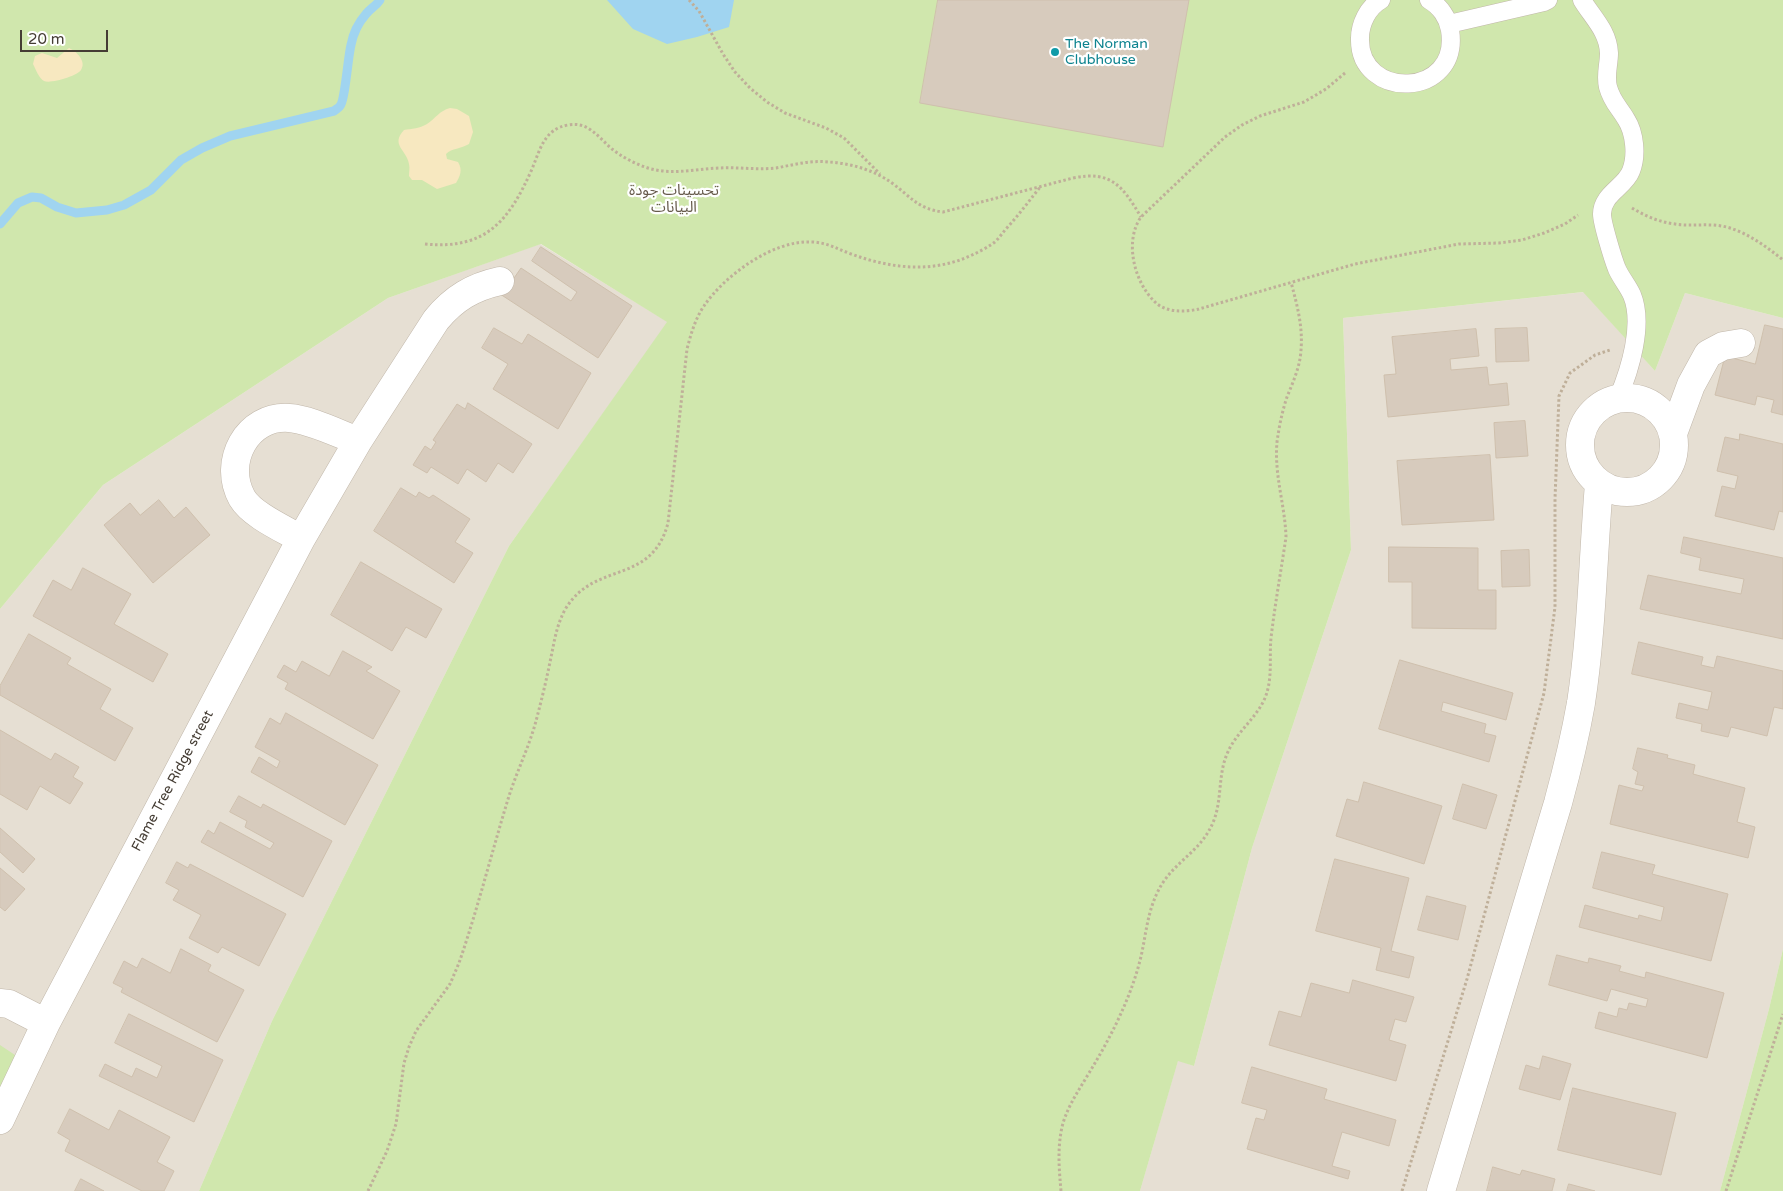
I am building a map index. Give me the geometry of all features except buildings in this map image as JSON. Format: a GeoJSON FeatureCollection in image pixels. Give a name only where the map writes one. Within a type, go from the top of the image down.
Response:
{"type":"FeatureCollection","features":[{"type":"Feature","properties":{"kind":"street","name":"Flame Tree Ridge street"},"geometry":{"type":"LineString","coordinates":[[0,1120],[46,1023],[301,539],[358,441],[445,309],[469,291],[482,285],[500,281]]}},
{"type":"Feature","properties":{"kind":"street"},"geometry":{"type":"LineString","coordinates":[[1674,432],[1661,412],[1649,403],[1634,398],[1618,398],[1598,408],[1583,427],[1580,442],[1581,458],[1588,472],[1599,484],[1613,491],[1628,493],[1644,490],[1657,482],[1668,470],[1674,456],[1674,432],[1691,385],[1708,354],[1723,346],[1741,344]]}},
{"type":"Feature","properties":{"kind":"street"},"geometry":{"type":"LineString","coordinates":[[301,539],[253,510],[243,499],[237,486],[234,472],[236,457],[241,444],[250,432],[262,423],[290,418],[304,421],[358,441]]}},
{"type":"Feature","properties":{"kind":"street"},"geometry":{"type":"LineString","coordinates":[[1441,1191],[1558,803],[1571,754],[1581,703],[1587,652],[1599,484]]}},
{"type":"Feature","properties":{"kind":"street"},"geometry":{"type":"LineString","coordinates":[[0,1003],[9,1004],[46,1023]]}},
{"type":"Feature","properties":{"kind":"lane"},"geometry":{"type":"LineString","coordinates":[[1381,0],[1368,12],[1362,25],[1360,39],[1362,54],[1368,66],[1379,76],[1391,82],[1406,85],[1420,82],[1432,76],[1443,66],[1449,53],[1451,39],[1449,24],[1442,12],[1429,0]]}},
{"type":"Feature","properties":{"kind":"lane"},"geometry":{"type":"LineString","coordinates":[[1449,24],[1548,0]]}},
{"type":"Feature","properties":{"kind":"lane"},"geometry":{"type":"LineString","coordinates":[[1582,0],[1602,27],[1608,41],[1607,85],[1617,108],[1627,119],[1633,141],[1634,156],[1631,171],[1625,182],[1608,198],[1602,214],[1617,269],[1630,292],[1637,320],[1626,379],[1618,398]]}},
{"type":"Feature","properties":{"kind":"path"},"geometry":{"type":"LineString","coordinates":[[689,0],[699,11],[735,72],[750,88],[767,102],[785,113],[826,128],[844,138],[882,177],[922,207],[932,211],[943,212],[1041,186],[1084,176],[1096,176],[1108,179],[1127,193],[1141,217]]}},
{"type":"Feature","properties":{"kind":"path"},"geometry":{"type":"LineString","coordinates":[[1362,54],[1346,73],[1326,89],[1304,102],[1260,116],[1242,125],[1225,137],[1141,217],[1136,225],[1131,242],[1132,252],[1144,288],[1155,303],[1170,310],[1185,312],[1355,264],[1459,244],[1499,243],[1522,240],[1544,234],[1565,224],[1599,200],[1608,198],[1625,202],[1645,216],[1660,221],[1676,224],[1708,224],[1729,228],[1750,236],[1783,260]]}},
{"type":"Feature","properties":{"kind":"path"},"geometry":{"type":"LineString","coordinates":[[425,244],[455,245],[470,241],[496,226],[507,215],[516,200],[532,169],[542,142],[554,131],[568,124],[590,128],[612,148],[628,159],[645,167],[664,172],[682,173],[720,168],[757,170],[810,162],[828,162],[865,169],[882,177]]}},
{"type":"Feature","properties":{"kind":"path"},"geometry":{"type":"LineString","coordinates":[[368,1191],[388,1151],[396,1124],[404,1063],[409,1047],[416,1031],[450,984],[459,962],[510,794],[535,723],[560,621],[566,608],[581,591],[599,578],[634,567],[646,560],[656,550],[664,537],[668,523],[687,349],[693,327],[703,308],[716,290],[732,275],[768,252],[789,244],[811,242],[832,245],[851,254],[881,264],[911,268],[942,265],[971,256],[994,244],[1041,186]]}},
{"type":"Feature","properties":{"kind":"path"},"geometry":{"type":"LineString","coordinates":[[1061,1191],[1060,1142],[1069,1106],[1089,1074],[1126,999],[1142,953],[1149,915],[1155,897],[1170,874],[1192,854],[1214,821],[1219,802],[1222,767],[1227,754],[1242,729],[1259,709],[1269,685],[1271,640],[1286,537],[1276,464],[1277,441],[1281,419],[1296,375],[1301,352],[1302,328],[1291,282]]}},
{"type":"Feature","properties":{"kind":"path"},"geometry":{"type":"LineString","coordinates":[[1402,1191],[1467,979],[1544,693],[1555,607],[1555,499],[1559,396],[1570,373],[1596,355],[1618,348],[1632,350]]}},
{"type":"Feature","properties":{"kind":"path"},"geometry":{"type":"LineString","coordinates":[[1726,1191],[1783,1014]]}},
{"type":"Feature","properties":{"kind":"shaded area"},"geometry":{"type":"Polygon","coordinates":[[[540,244],[668,322],[509,546],[272,1021],[199,1191],[0,1191],[0,609],[103,485],[388,298],[540,244]]]}},
{"type":"Feature","properties":{"kind":"shaded area"},"geometry":{"type":"Polygon","coordinates":[[[1584,292],[1655,371],[1685,293],[1783,318],[1783,949],[1769,1009],[1720,1191],[1140,1191],[1178,1060],[1194,1066],[1252,848],[1351,550],[1343,318],[1584,292]]]}},
{"type":"Feature","properties":{"kind":"green space"},"geometry":{"type":"Polygon","coordinates":[[[0,0],[1783,0],[1783,318],[1685,293],[1655,371],[1583,292],[1343,318],[1351,550],[1252,848],[1194,1066],[1178,1061],[1140,1191],[199,1191],[272,1021],[509,546],[667,322],[541,244],[388,298],[103,485],[0,609],[0,0]]]}},
{"type":"Feature","properties":{"kind":"green space"},"geometry":{"type":"Polygon","coordinates":[[[1783,949],[1783,1191],[1720,1191],[1769,1009],[1783,949]]]}},
{"type":"Feature","properties":{"kind":"green space"},"geometry":{"type":"Polygon","coordinates":[[[0,1045],[18,1057],[0,1095],[0,1045]]]}},
{"type":"Feature","properties":{"kind":"sand"},"geometry":{"type":"Polygon","coordinates":[[[69,48],[75,51],[82,60],[81,70],[75,75],[58,80],[47,82],[42,80],[33,64],[35,56],[42,53],[57,58],[69,48]]]}},
{"type":"Feature","properties":{"kind":"sand"},"geometry":{"type":"Polygon","coordinates":[[[450,108],[457,109],[469,116],[473,132],[469,144],[446,154],[447,159],[458,162],[460,165],[459,178],[456,183],[437,189],[422,180],[412,180],[409,176],[408,159],[400,147],[399,140],[404,130],[425,125],[450,108]]]}},
{"type":"Feature","properties":{"kind":"water"},"geometry":{"type":"Polygon","coordinates":[[[607,0],[734,0],[729,27],[667,44],[633,29],[607,0]]]}},
{"type":"Feature","properties":{"kind":"waterway"},"geometry":{"type":"LineString","coordinates":[[0,224],[18,203],[32,197],[41,198],[57,207],[76,213],[107,210],[124,205],[151,190],[181,160],[202,148],[230,136],[334,111],[340,107],[342,102],[355,32],[363,17],[380,0]]}},
{"type":"Feature","properties":{"kind":"place","name":"The Norman Clubhouse"},"geometry":{"type":"Point","coordinates":[1055,52]}},
{"type":"Feature","properties":{"kind":"district","name":"تحسينات جودة البيانات"},"geometry":{"type":"Point","coordinates":[674,200]}}]}
